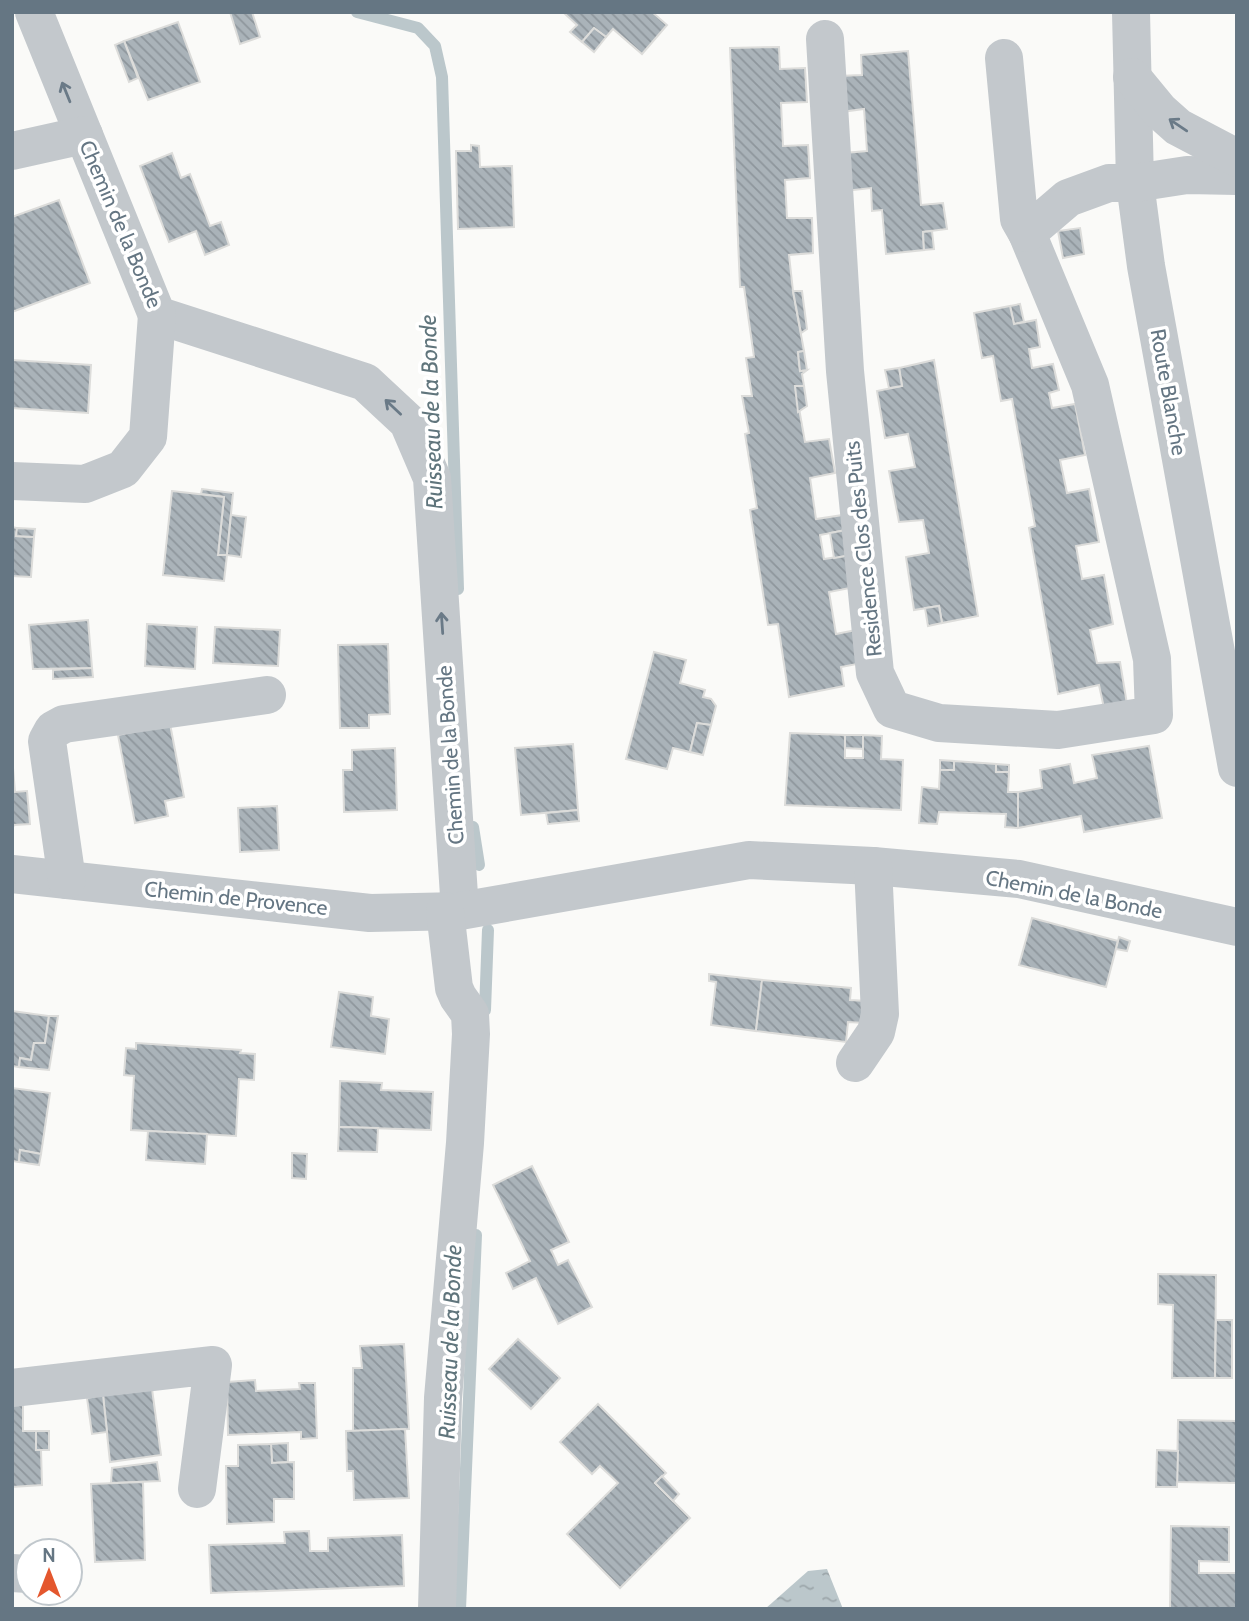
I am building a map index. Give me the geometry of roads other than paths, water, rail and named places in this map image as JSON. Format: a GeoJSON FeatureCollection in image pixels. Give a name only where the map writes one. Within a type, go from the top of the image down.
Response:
{"type":"FeatureCollection","features":[{"type":"Feature","properties":{"kind":"street","name":"Chemin de la Bonde"},"geometry":{"type":"LineString","coordinates":[[34,12],[157,315],[365,382],[408,422],[432,478],[453,911],[749,860],[873,866],[1019,879],[1237,927]]}},
{"type":"Feature","properties":{"kind":"street","name":"Route Blanche"},"geometry":{"type":"LineString","coordinates":[[1131,12],[1135,183],[1146,266],[1237,768]]}},
{"type":"Feature","properties":{"kind":"street","name":"Residence Clos des Puits"},"geometry":{"type":"LineString","coordinates":[[825,39],[845,371],[875,674],[892,709],[939,723],[1058,730],[1154,715],[1152,659],[1090,385],[1019,219],[1004,58]]}},
{"type":"Feature","properties":{"kind":"street"},"geometry":{"type":"LineString","coordinates":[[1132,77],[1160,111],[1178,127],[1237,158]]}},
{"type":"Feature","properties":{"kind":"street"},"geometry":{"type":"LineString","coordinates":[[12,151],[84,135]]}},
{"type":"Feature","properties":{"kind":"street"},"geometry":{"type":"LineString","coordinates":[[1027,233],[1068,198],[1109,183],[1135,183],[1187,175],[1237,176]]}},
{"type":"Feature","properties":{"kind":"street"},"geometry":{"type":"LineString","coordinates":[[12,481],[85,484],[123,469],[148,437],[157,315]]}},
{"type":"Feature","properties":{"kind":"street"},"geometry":{"type":"LineString","coordinates":[[67,880],[47,741],[53,730],[64,724],[267,695]]}},
{"type":"Feature","properties":{"kind":"street"},"geometry":{"type":"LineString","coordinates":[[855,1063],[876,1032],[880,1014],[873,866]]}},
{"type":"Feature","properties":{"kind":"street","name":"Chemin de Provence"},"geometry":{"type":"LineString","coordinates":[[12,874],[370,913],[453,911]]}},
{"type":"Feature","properties":{"kind":"street"},"geometry":{"type":"LineString","coordinates":[[437,1609],[443,1398],[466,1143],[471,1034],[470,1014],[457,998],[454,988],[453,911]]}},
{"type":"Feature","properties":{"kind":"street"},"geometry":{"type":"LineString","coordinates":[[12,1388],[213,1365],[197,1489]]}},
{"type":"Feature","properties":{"kind":"water"},"geometry":{"type":"Polygon","coordinates":[[[827,1569],[843,1609],[765,1609],[808,1571],[827,1569]]]}},
{"type":"Feature","properties":{"kind":"waterway","name":"Ruisseau de la Bonde"},"geometry":{"type":"LineString","coordinates":[[357,12],[418,28],[435,46],[442,77],[458,589]]}},
{"type":"Feature","properties":{"kind":"waterway","name":"Ruisseau de la Bonde"},"geometry":{"type":"LineString","coordinates":[[473,827],[479,865]]}},
{"type":"Feature","properties":{"kind":"waterway","name":"Ruisseau de la Bonde"},"geometry":{"type":"LineString","coordinates":[[485,1010],[488,930]]}},
{"type":"Feature","properties":{"kind":"waterway","name":"Ruisseau de la Bonde"},"geometry":{"type":"LineString","coordinates":[[460,1609],[476,1235]]}}]}
